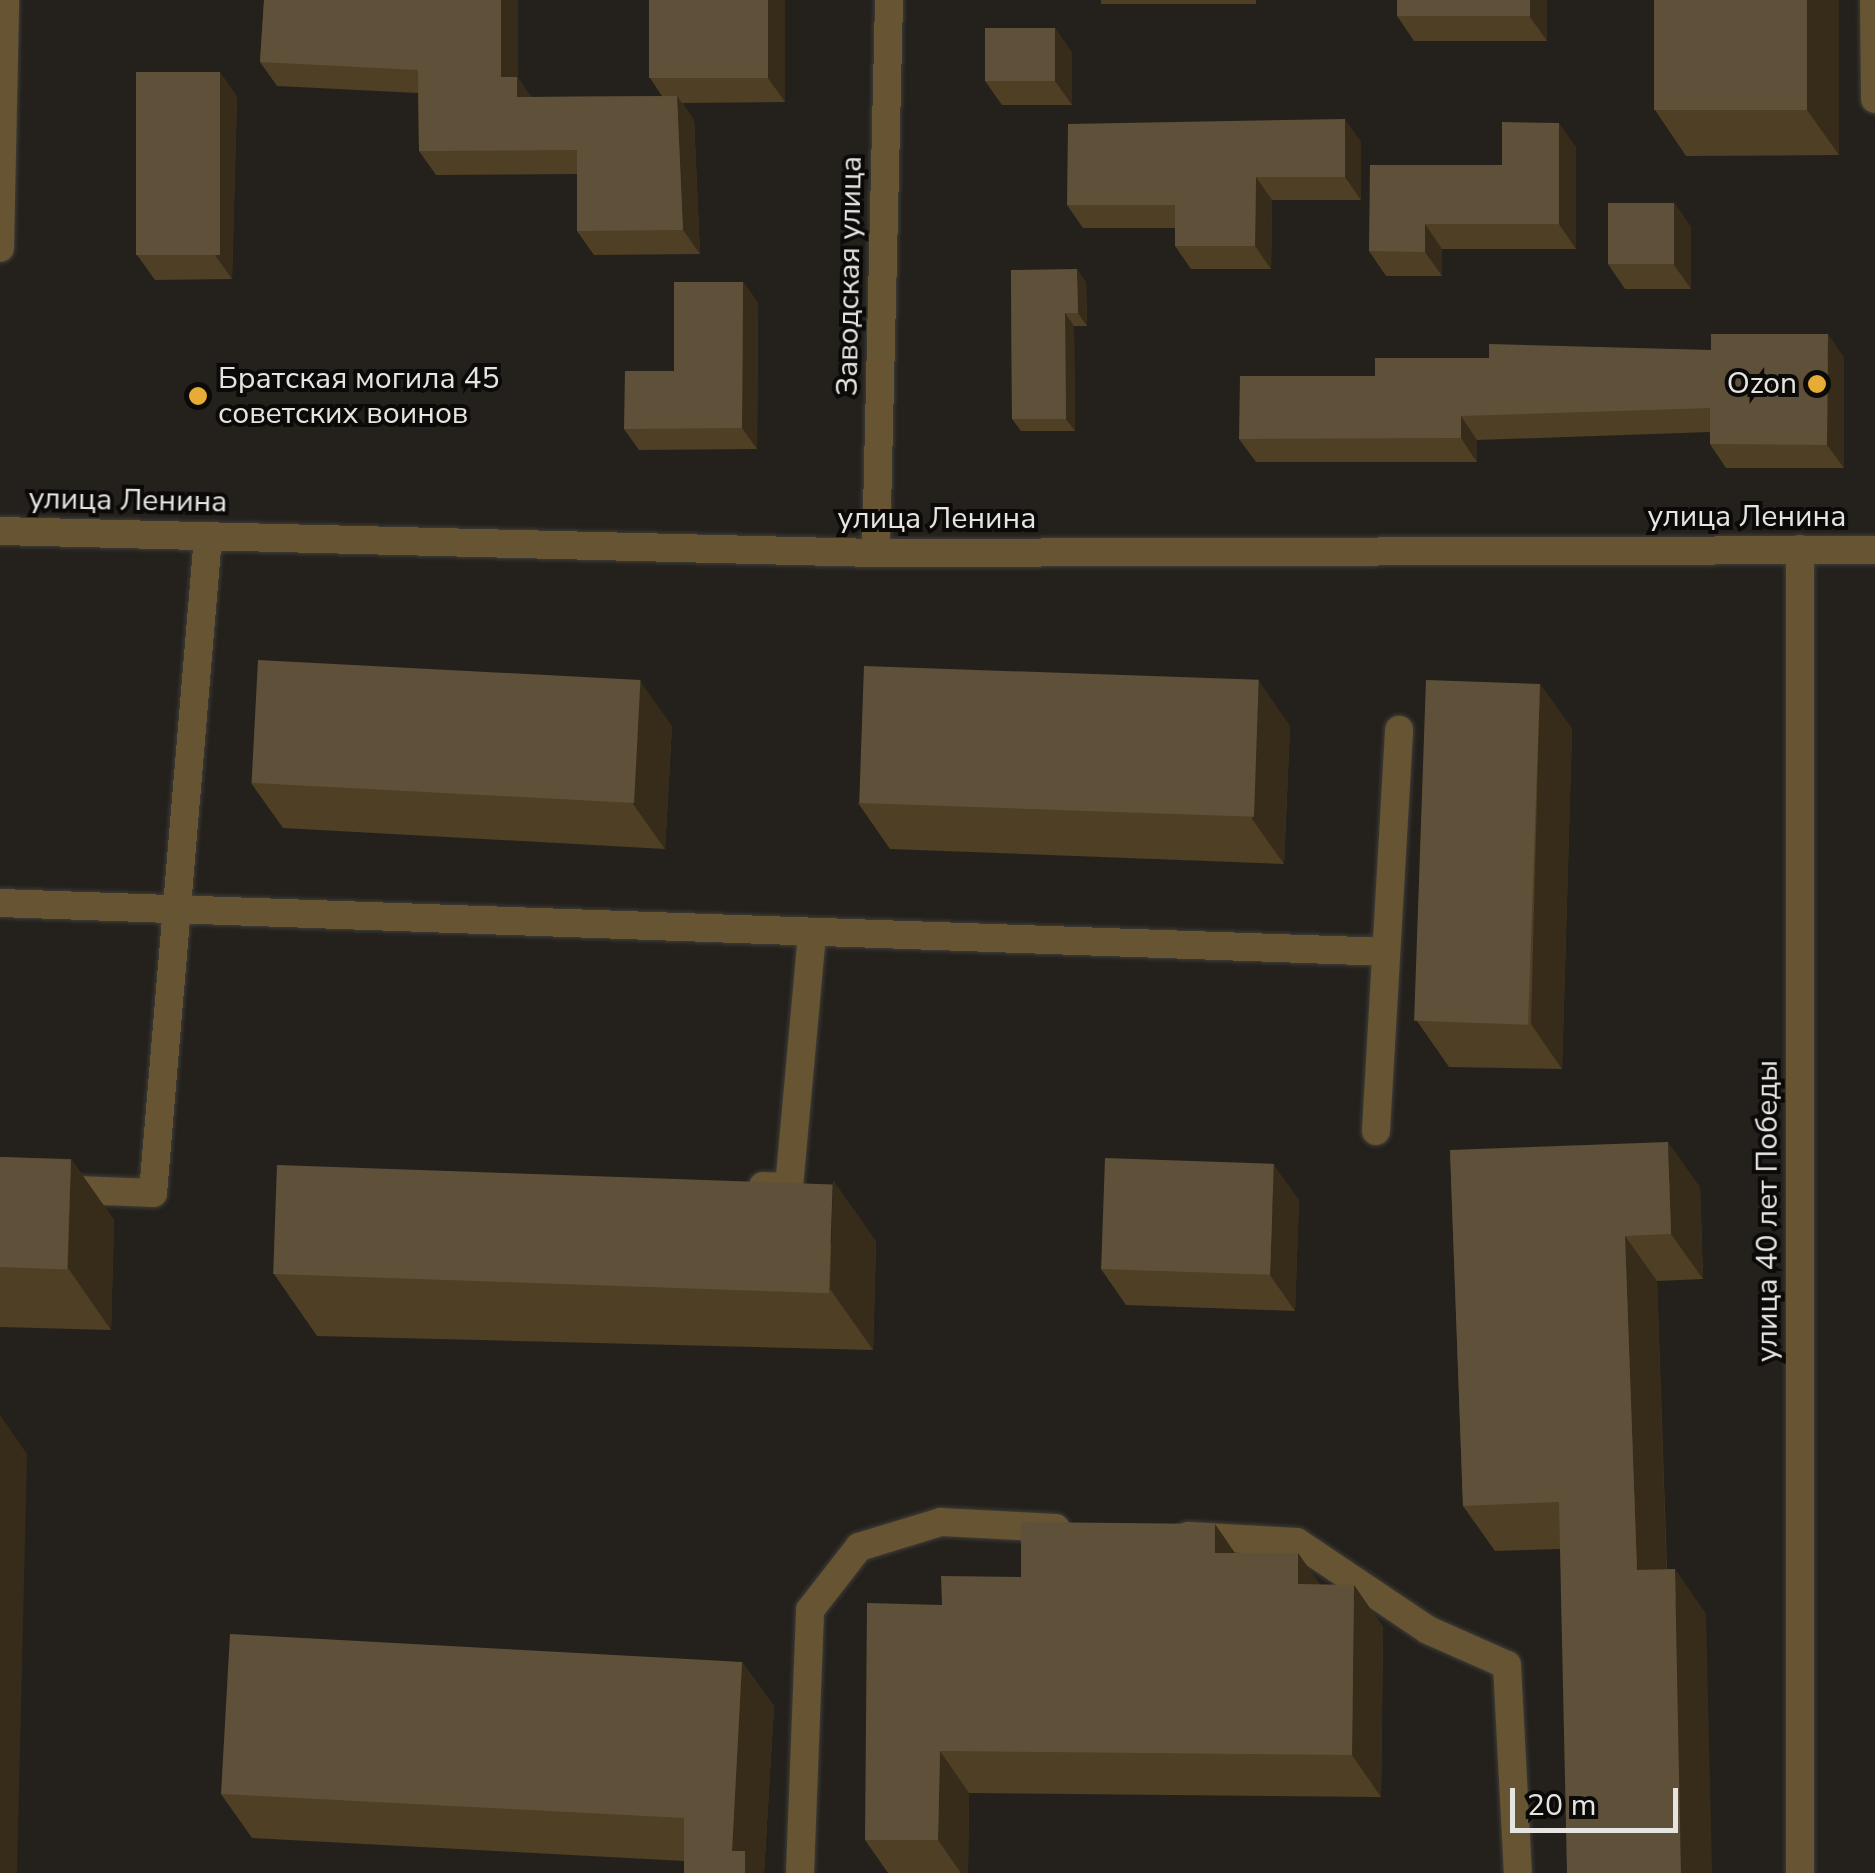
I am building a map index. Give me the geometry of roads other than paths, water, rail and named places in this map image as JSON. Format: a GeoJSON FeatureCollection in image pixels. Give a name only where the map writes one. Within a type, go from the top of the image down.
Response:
{"type":"FeatureCollection","features":[{"type":"Feature","properties":{"kind":"street"},"geometry":{"type":"LineString","coordinates":[[0,248],[5,0]]}},
{"type":"Feature","properties":{"kind":"street","name":"Заводская улица"},"geometry":{"type":"LineString","coordinates":[[876,553],[889,0]]}},
{"type":"Feature","properties":{"kind":"street"},"geometry":{"type":"LineString","coordinates":[[1874,0],[1875,100]]}},
{"type":"Feature","properties":{"kind":"street","name":"улица Ленина"},"geometry":{"type":"LineString","coordinates":[[0,531],[876,553],[1875,550]]}},
{"type":"Feature","properties":{"kind":"street"},"geometry":{"type":"LineString","coordinates":[[0,1188],[154,1193],[208,536]]}},
{"type":"Feature","properties":{"kind":"street","name":"улица 40 лет Победы"},"geometry":{"type":"LineString","coordinates":[[1800,549],[1800,1873]]}},
{"type":"Feature","properties":{"kind":"street"},"geometry":{"type":"LineString","coordinates":[[1376,1130],[1399,730]]}},
{"type":"Feature","properties":{"kind":"street"},"geometry":{"type":"LineString","coordinates":[[0,903],[812,935],[1386,952]]}},
{"type":"Feature","properties":{"kind":"street"},"geometry":{"type":"LineString","coordinates":[[730,1185],[789,1187],[812,935]]}},
{"type":"Feature","properties":{"kind":"street"},"geometry":{"type":"LineString","coordinates":[[800,1873],[810,1610],[860,1546],[941,1522],[1080,1530]]}},
{"type":"Feature","properties":{"kind":"street"},"geometry":{"type":"LineString","coordinates":[[1158,1534],[1297,1542],[1428,1630],[1508,1665],[1518,1873]]}},
{"type":"Feature","properties":{"kind":"place","name":"Ozon"},"geometry":{"type":"Point","coordinates":[1817,384]}},
{"type":"Feature","properties":{"kind":"place","name":"Братская могила 45 советских воинов"},"geometry":{"type":"Point","coordinates":[198,396]}}]}
